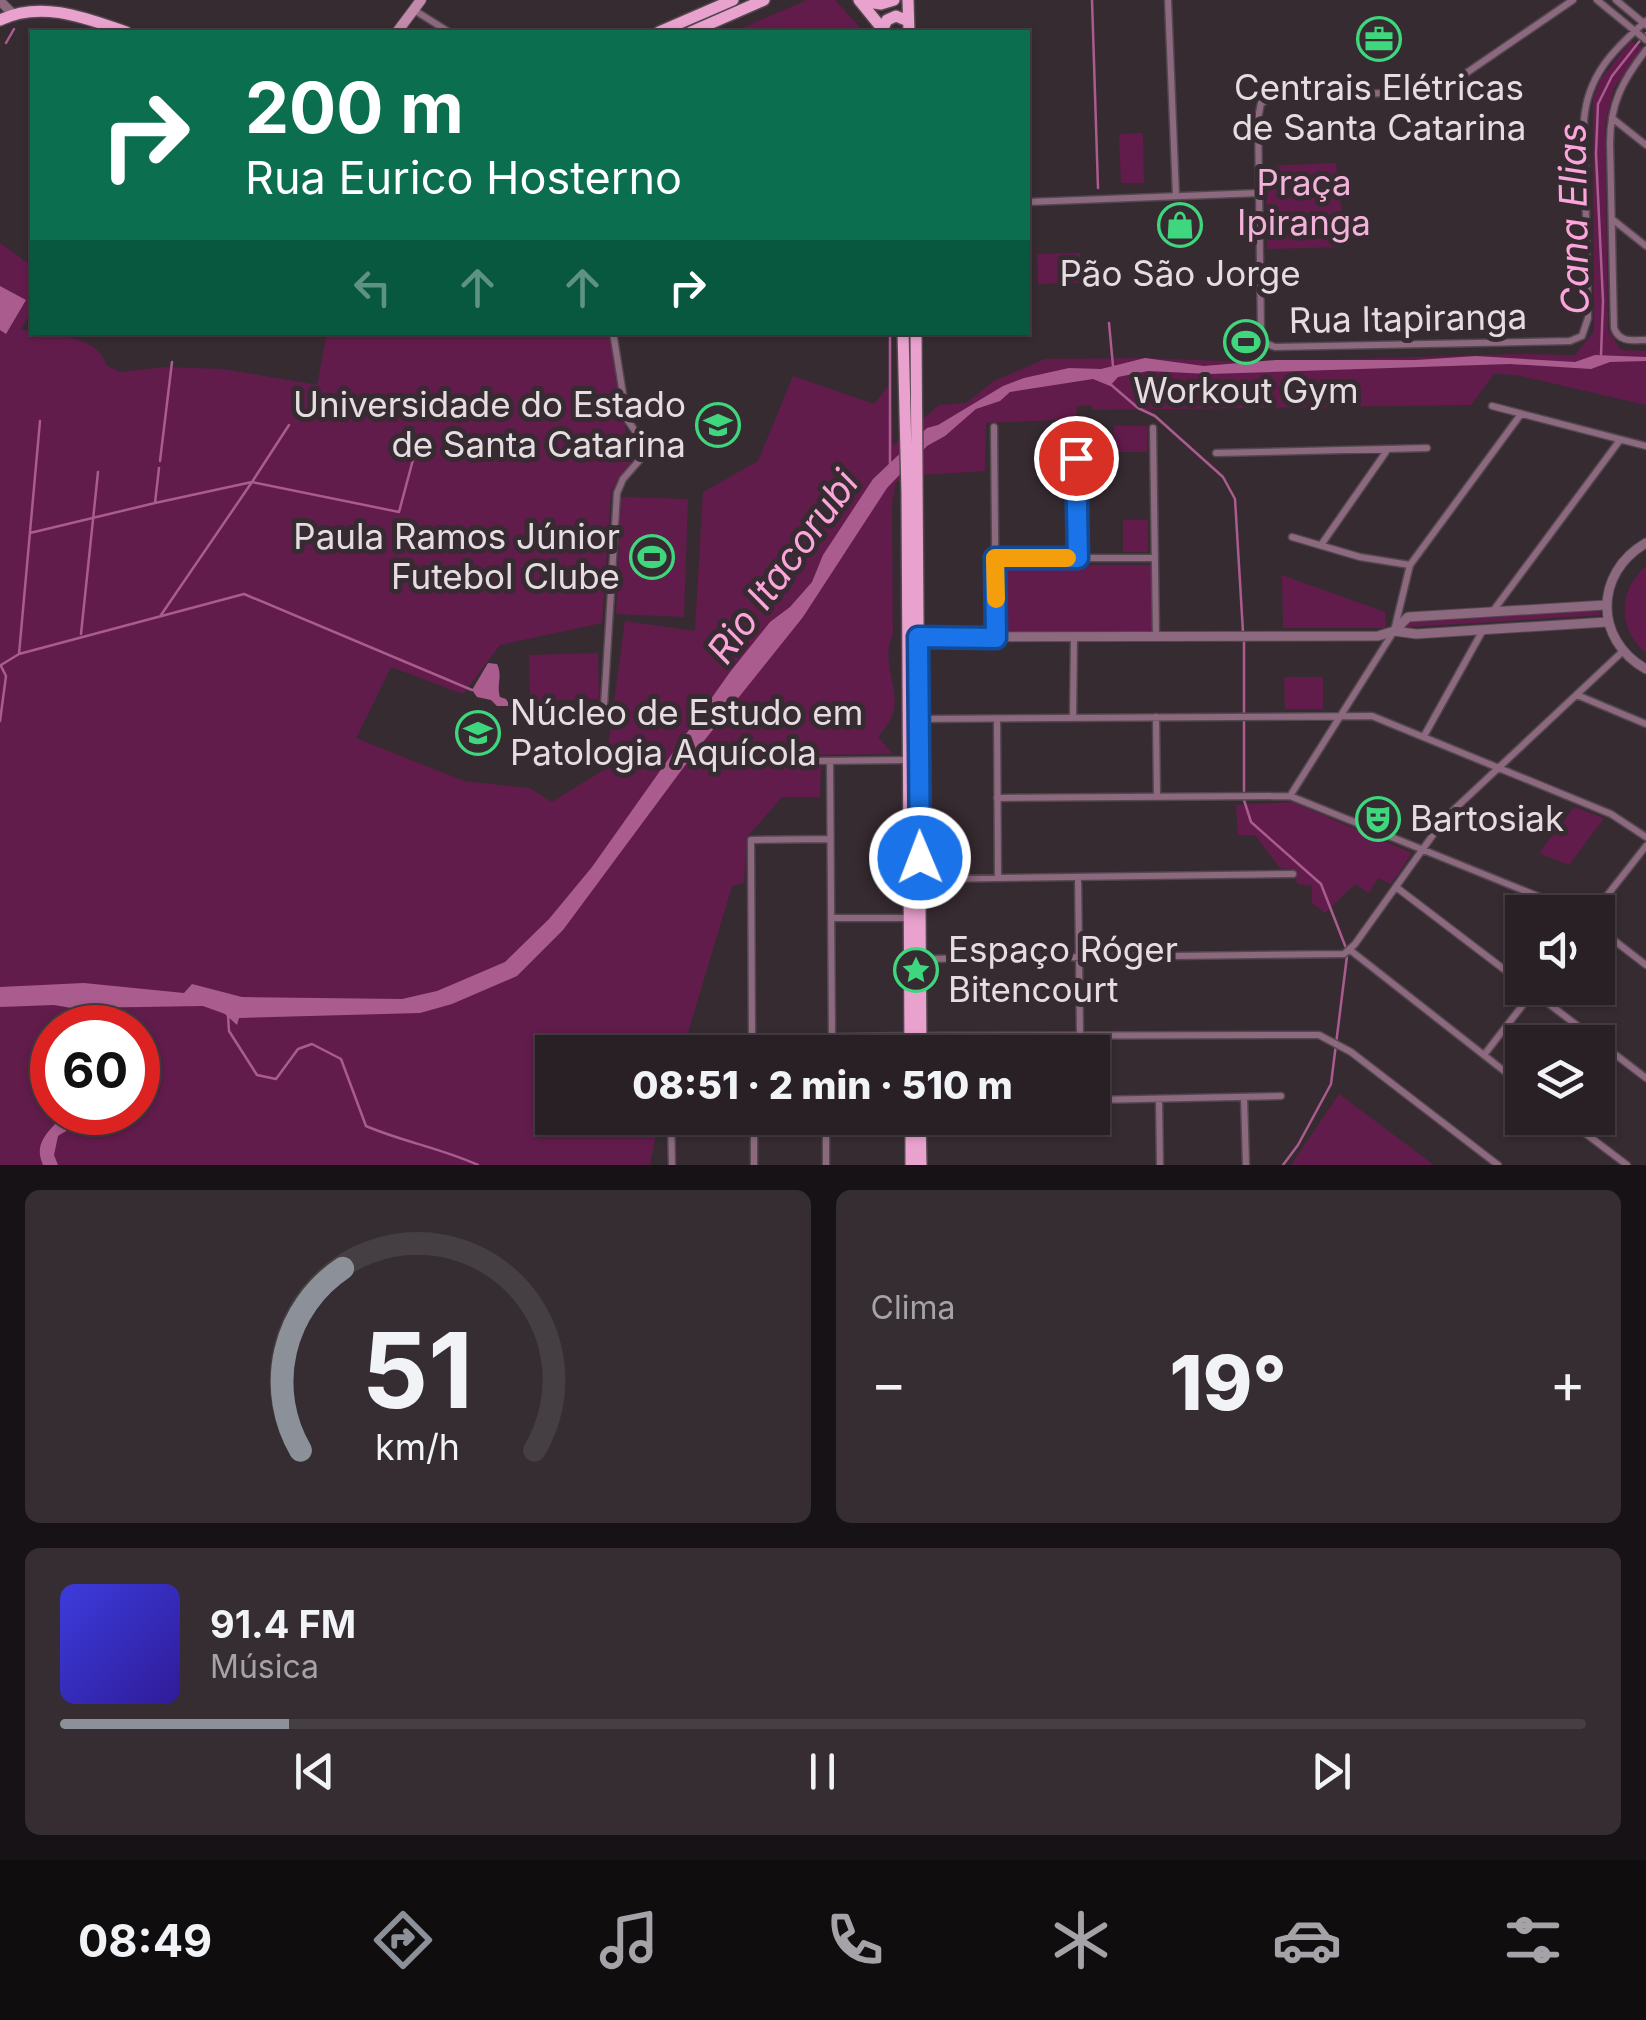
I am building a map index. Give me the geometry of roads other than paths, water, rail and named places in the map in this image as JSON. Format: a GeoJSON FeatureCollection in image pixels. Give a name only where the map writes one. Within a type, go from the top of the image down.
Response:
{"type":"FeatureCollection","features":[{"type":"Feature","properties":{"kind":"main road"},"geometry":{"type":"LineString","coordinates":[[399,30],[421,0]]}},
{"type":"Feature","properties":{"kind":"main road"},"geometry":{"type":"LineString","coordinates":[[664,30],[733,0]]}},
{"type":"Feature","properties":{"kind":"main road"},"geometry":{"type":"LineString","coordinates":[[696,30],[764,0]]}},
{"type":"Feature","properties":{"kind":"main road"},"geometry":{"type":"LineString","coordinates":[[860,0],[881,4],[894,0]]}},
{"type":"Feature","properties":{"kind":"main road"},"geometry":{"type":"LineString","coordinates":[[860,0],[884,30],[888,20],[896,16],[909,27]]}},
{"type":"Feature","properties":{"kind":"main road"},"geometry":{"type":"LineString","coordinates":[[908,0],[909,27]]}},
{"type":"Feature","properties":{"kind":"main road"},"geometry":{"type":"LineString","coordinates":[[0,20],[12,13],[38,9],[65,12],[120,30]]}},
{"type":"Feature","properties":{"kind":"main road"},"geometry":{"type":"LineString","coordinates":[[903,335],[917,482],[912,637]]}},
{"type":"Feature","properties":{"kind":"main road"},"geometry":{"type":"LineString","coordinates":[[915,1035],[922,959],[908,494],[916,335]]}},
{"type":"Feature","properties":{"kind":"main road"},"geometry":{"type":"LineString","coordinates":[[913,719],[908,760],[908,918],[915,1035]]}},
{"type":"Feature","properties":{"kind":"main road"},"geometry":{"type":"LineString","coordinates":[[910,1135],[911,1165]]}},
{"type":"Feature","properties":{"kind":"main road"},"geometry":{"type":"LineString","coordinates":[[920,1135],[921,1165]]}},
{"type":"Feature","properties":{"kind":"street"},"geometry":{"type":"LineString","coordinates":[[1168,0],[1176,196]]}},
{"type":"Feature","properties":{"kind":"street"},"geometry":{"type":"LineString","coordinates":[[1030,202],[1259,194],[1258,110],[1267,98],[1440,91],[1573,0]]}},
{"type":"Feature","properties":{"kind":"street"},"geometry":{"type":"LineString","coordinates":[[1597,0],[1646,40]]}},
{"type":"Feature","properties":{"kind":"street"},"geometry":{"type":"LineString","coordinates":[[1616,0],[1645,23],[1636,32]]}},
{"type":"Feature","properties":{"kind":"street"},"geometry":{"type":"LineString","coordinates":[[0,2],[12,13]]}},
{"type":"Feature","properties":{"kind":"street"},"geometry":{"type":"LineString","coordinates":[[414,10],[447,30]]}},
{"type":"Feature","properties":{"kind":"street","name":"Rua Itapiranga"},"geometry":{"type":"LineString","coordinates":[[1259,194],[1261,332],[1269,346],[1570,341],[1582,336],[1588,318],[1585,106],[1594,78],[1636,32]]}},
{"type":"Feature","properties":{"kind":"street"},"geometry":{"type":"LineString","coordinates":[[1646,50],[1622,82],[1611,117],[1612,319],[1616,335],[1624,340],[1646,340]]}},
{"type":"Feature","properties":{"kind":"street"},"geometry":{"type":"LineString","coordinates":[[1611,117],[1646,145]]}},
{"type":"Feature","properties":{"kind":"street"},"geometry":{"type":"LineString","coordinates":[[1611,218],[1646,246]]}},
{"type":"Feature","properties":{"kind":"street"},"geometry":{"type":"LineString","coordinates":[[604,706],[617,493],[623,478],[644,455],[639,437],[626,419],[613,335]]}},
{"type":"Feature","properties":{"kind":"street"},"geometry":{"type":"LineString","coordinates":[[1492,406],[1646,446]]}},
{"type":"Feature","properties":{"kind":"street"},"geometry":{"type":"LineString","coordinates":[[1394,631],[1410,565],[1521,414]]}},
{"type":"Feature","properties":{"kind":"street"},"geometry":{"type":"LineString","coordinates":[[1075,424],[1078,558]]}},
{"type":"Feature","properties":{"kind":"street"},"geometry":{"type":"LineString","coordinates":[[994,427],[996,638]]}},
{"type":"Feature","properties":{"kind":"street"},"geometry":{"type":"LineString","coordinates":[[1153,428],[1156,638]]}},
{"type":"Feature","properties":{"kind":"street"},"geometry":{"type":"LineString","coordinates":[[1492,612],[1620,440]]}},
{"type":"Feature","properties":{"kind":"street"},"geometry":{"type":"LineString","coordinates":[[1216,453],[1427,448]]}},
{"type":"Feature","properties":{"kind":"street"},"geometry":{"type":"LineString","coordinates":[[1321,546],[1388,449]]}},
{"type":"Feature","properties":{"kind":"street"},"geometry":{"type":"LineString","coordinates":[[1292,537],[1360,557],[1410,565]]}},
{"type":"Feature","properties":{"kind":"street"},"geometry":{"type":"LineString","coordinates":[[1646,543],[1616,569],[1608,586],[1606,604],[1607,622],[1622,652],[1646,670]]}},
{"type":"Feature","properties":{"kind":"street"},"geometry":{"type":"LineString","coordinates":[[995,558],[1155,558]]}},
{"type":"Feature","properties":{"kind":"street"},"geometry":{"type":"LineString","coordinates":[[1290,796],[1394,631],[1408,617],[1606,604]]}},
{"type":"Feature","properties":{"kind":"street"},"geometry":{"type":"LineString","coordinates":[[912,637],[1378,636],[1394,631],[1416,634],[1607,622]]}},
{"type":"Feature","properties":{"kind":"street"},"geometry":{"type":"LineString","coordinates":[[1424,736],[1484,630]]}},
{"type":"Feature","properties":{"kind":"street"},"geometry":{"type":"LineString","coordinates":[[1073,718],[1074,638]]}},
{"type":"Feature","properties":{"kind":"street"},"geometry":{"type":"LineString","coordinates":[[1347,952],[1445,818],[1622,652]]}},
{"type":"Feature","properties":{"kind":"street"},"geometry":{"type":"LineString","coordinates":[[1577,695],[1646,724]]}},
{"type":"Feature","properties":{"kind":"street"},"geometry":{"type":"LineString","coordinates":[[913,719],[1378,717],[1611,814],[1646,837]]}},
{"type":"Feature","properties":{"kind":"street"},"geometry":{"type":"LineString","coordinates":[[996,718],[998,878]]}},
{"type":"Feature","properties":{"kind":"street"},"geometry":{"type":"LineString","coordinates":[[1156,718],[1157,797]]}},
{"type":"Feature","properties":{"kind":"street"},"geometry":{"type":"LineString","coordinates":[[814,761],[908,760]]}},
{"type":"Feature","properties":{"kind":"street"},"geometry":{"type":"LineString","coordinates":[[830,761],[832,1035]]}},
{"type":"Feature","properties":{"kind":"street"},"geometry":{"type":"LineString","coordinates":[[998,798],[1290,796],[1534,895]]}},
{"type":"Feature","properties":{"kind":"street"},"geometry":{"type":"LineString","coordinates":[[752,1035],[751,840],[830,839]]}},
{"type":"Feature","properties":{"kind":"street"},"geometry":{"type":"LineString","coordinates":[[1607,895],[1646,846]]}},
{"type":"Feature","properties":{"kind":"street"},"geometry":{"type":"LineString","coordinates":[[920,879],[1293,874]]}},
{"type":"Feature","properties":{"kind":"street"},"geometry":{"type":"LineString","coordinates":[[1078,877],[1080,1035]]}},
{"type":"Feature","properties":{"kind":"street"},"geometry":{"type":"LineString","coordinates":[[1396,887],[1505,969]]}},
{"type":"Feature","properties":{"kind":"street"},"geometry":{"type":"LineString","coordinates":[[831,918],[908,918]]}},
{"type":"Feature","properties":{"kind":"street"},"geometry":{"type":"LineString","coordinates":[[1615,941],[1646,964]]}},
{"type":"Feature","properties":{"kind":"street"},"geometry":{"type":"LineString","coordinates":[[922,959],[1347,952],[1505,1072]]}},
{"type":"Feature","properties":{"kind":"street"},"geometry":{"type":"LineString","coordinates":[[1484,1055],[1518,1005]]}},
{"type":"Feature","properties":{"kind":"street"},"geometry":{"type":"LineString","coordinates":[[1552,1005],[1646,1078]]}},
{"type":"Feature","properties":{"kind":"street"},"geometry":{"type":"LineString","coordinates":[[1110,1036],[1329,1038],[1498,1165]]}},
{"type":"Feature","properties":{"kind":"street"},"geometry":{"type":"LineString","coordinates":[[1110,1100],[1281,1096]]}},
{"type":"Feature","properties":{"kind":"street"},"geometry":{"type":"LineString","coordinates":[[1244,1098],[1246,1165]]}},
{"type":"Feature","properties":{"kind":"street"},"geometry":{"type":"LineString","coordinates":[[1159,1099],[1160,1165]]}},
{"type":"Feature","properties":{"kind":"street"},"geometry":{"type":"LineString","coordinates":[[671,1135],[672,1165]]}},
{"type":"Feature","properties":{"kind":"street"},"geometry":{"type":"LineString","coordinates":[[754,1135],[754,1165]]}},
{"type":"Feature","properties":{"kind":"street"},"geometry":{"type":"LineString","coordinates":[[826,1135],[826,1165]]}},
{"type":"Feature","properties":{"kind":"street"},"geometry":{"type":"LineString","coordinates":[[1587,1135],[1627,1165]]}},
{"type":"Feature","properties":{"kind":"waterway"},"geometry":{"type":"LineString","coordinates":[[1092,0],[1098,188]]}},
{"type":"Feature","properties":{"kind":"waterway"},"geometry":{"type":"LineString","coordinates":[[6,43],[14,29]]}},
{"type":"Feature","properties":{"kind":"waterway","name":"Cana Elias"},"geometry":{"type":"LineString","coordinates":[[1601,355],[1598,104],[1612,76],[1646,33]]}},
{"type":"Feature","properties":{"kind":"waterway"},"geometry":{"type":"LineString","coordinates":[[1109,323],[1113,366]]}},
{"type":"Feature","properties":{"kind":"waterway"},"geometry":{"type":"LineString","coordinates":[[890,335],[890,466]]}},
{"type":"Feature","properties":{"kind":"waterway"},"geometry":{"type":"LineString","coordinates":[[160,461],[172,362]]}},
{"type":"Feature","properties":{"kind":"waterway"},"geometry":{"type":"LineString","coordinates":[[1109,383],[1138,408],[1155,416],[1223,477],[1235,499],[1243,632]]}},
{"type":"Feature","properties":{"kind":"waterway"},"geometry":{"type":"LineString","coordinates":[[1,665],[19,654],[40,421]]}},
{"type":"Feature","properties":{"kind":"waterway"},"geometry":{"type":"LineString","coordinates":[[155,503],[252,482],[289,425]]}},
{"type":"Feature","properties":{"kind":"waterway"},"geometry":{"type":"LineString","coordinates":[[161,615],[252,482],[399,512],[414,456]]}},
{"type":"Feature","properties":{"kind":"waterway"},"geometry":{"type":"LineString","coordinates":[[30,533],[155,503],[159,468]]}},
{"type":"Feature","properties":{"kind":"waterway"},"geometry":{"type":"LineString","coordinates":[[81,634],[98,472]]}},
{"type":"Feature","properties":{"kind":"waterway"},"geometry":{"type":"LineString","coordinates":[[19,654],[244,594],[472,690]]}},
{"type":"Feature","properties":{"kind":"waterway"},"geometry":{"type":"LineString","coordinates":[[1244,640],[1244,792]]}},
{"type":"Feature","properties":{"kind":"waterway"},"geometry":{"type":"LineString","coordinates":[[0,721],[6,676],[1,666]]}},
{"type":"Feature","properties":{"kind":"waterway"},"geometry":{"type":"LineString","coordinates":[[1244,800],[1251,822],[1321,884],[1346,948]]}},
{"type":"Feature","properties":{"kind":"waterway"},"geometry":{"type":"LineString","coordinates":[[1283,1165],[1331,1084],[1347,956]]}},
{"type":"Feature","properties":{"kind":"waterway"},"geometry":{"type":"LineString","coordinates":[[228,1015],[229,1031],[257,1075],[276,1079],[298,1049],[312,1044],[341,1059],[366,1126],[478,1165]]}},
{"type":"Feature","properties":{"kind":"place","name":"Centrais Elétricas de Santa Catarina"},"geometry":{"type":"Point","coordinates":[1379,39]}},
{"type":"Feature","properties":{"kind":"place","name":"Pão São Jorge"},"geometry":{"type":"Point","coordinates":[1180,225]}},
{"type":"Feature","properties":{"kind":"place","name":"Workout Gym"},"geometry":{"type":"Point","coordinates":[1246,342]}},
{"type":"Feature","properties":{"kind":"place","name":"Universidade do Estado de Santa Catarina"},"geometry":{"type":"Point","coordinates":[718,425]}},
{"type":"Feature","properties":{"kind":"place","name":"Paula Ramos Júnior Futebol Clube"},"geometry":{"type":"Point","coordinates":[652,557]}},
{"type":"Feature","properties":{"kind":"place","name":"Núcleo de Estudo em Patologia Aquícola"},"geometry":{"type":"Point","coordinates":[478,733]}},
{"type":"Feature","properties":{"kind":"place","name":"Bartosiak"},"geometry":{"type":"Point","coordinates":[1378,819]}},
{"type":"Feature","properties":{"kind":"place","name":"Espaço Róger Bitencourt"},"geometry":{"type":"Point","coordinates":[916,970]}},
{"type":"Feature","properties":{"kind":"park label","name":"Praça Ipiranga"},"geometry":{"type":"Point","coordinates":[1304,203]}},
{"type":"Feature","properties":{"kind":"water label","name":"Rio Itacorubi"},"geometry":{"type":"Point","coordinates":[783,567]}}]}
